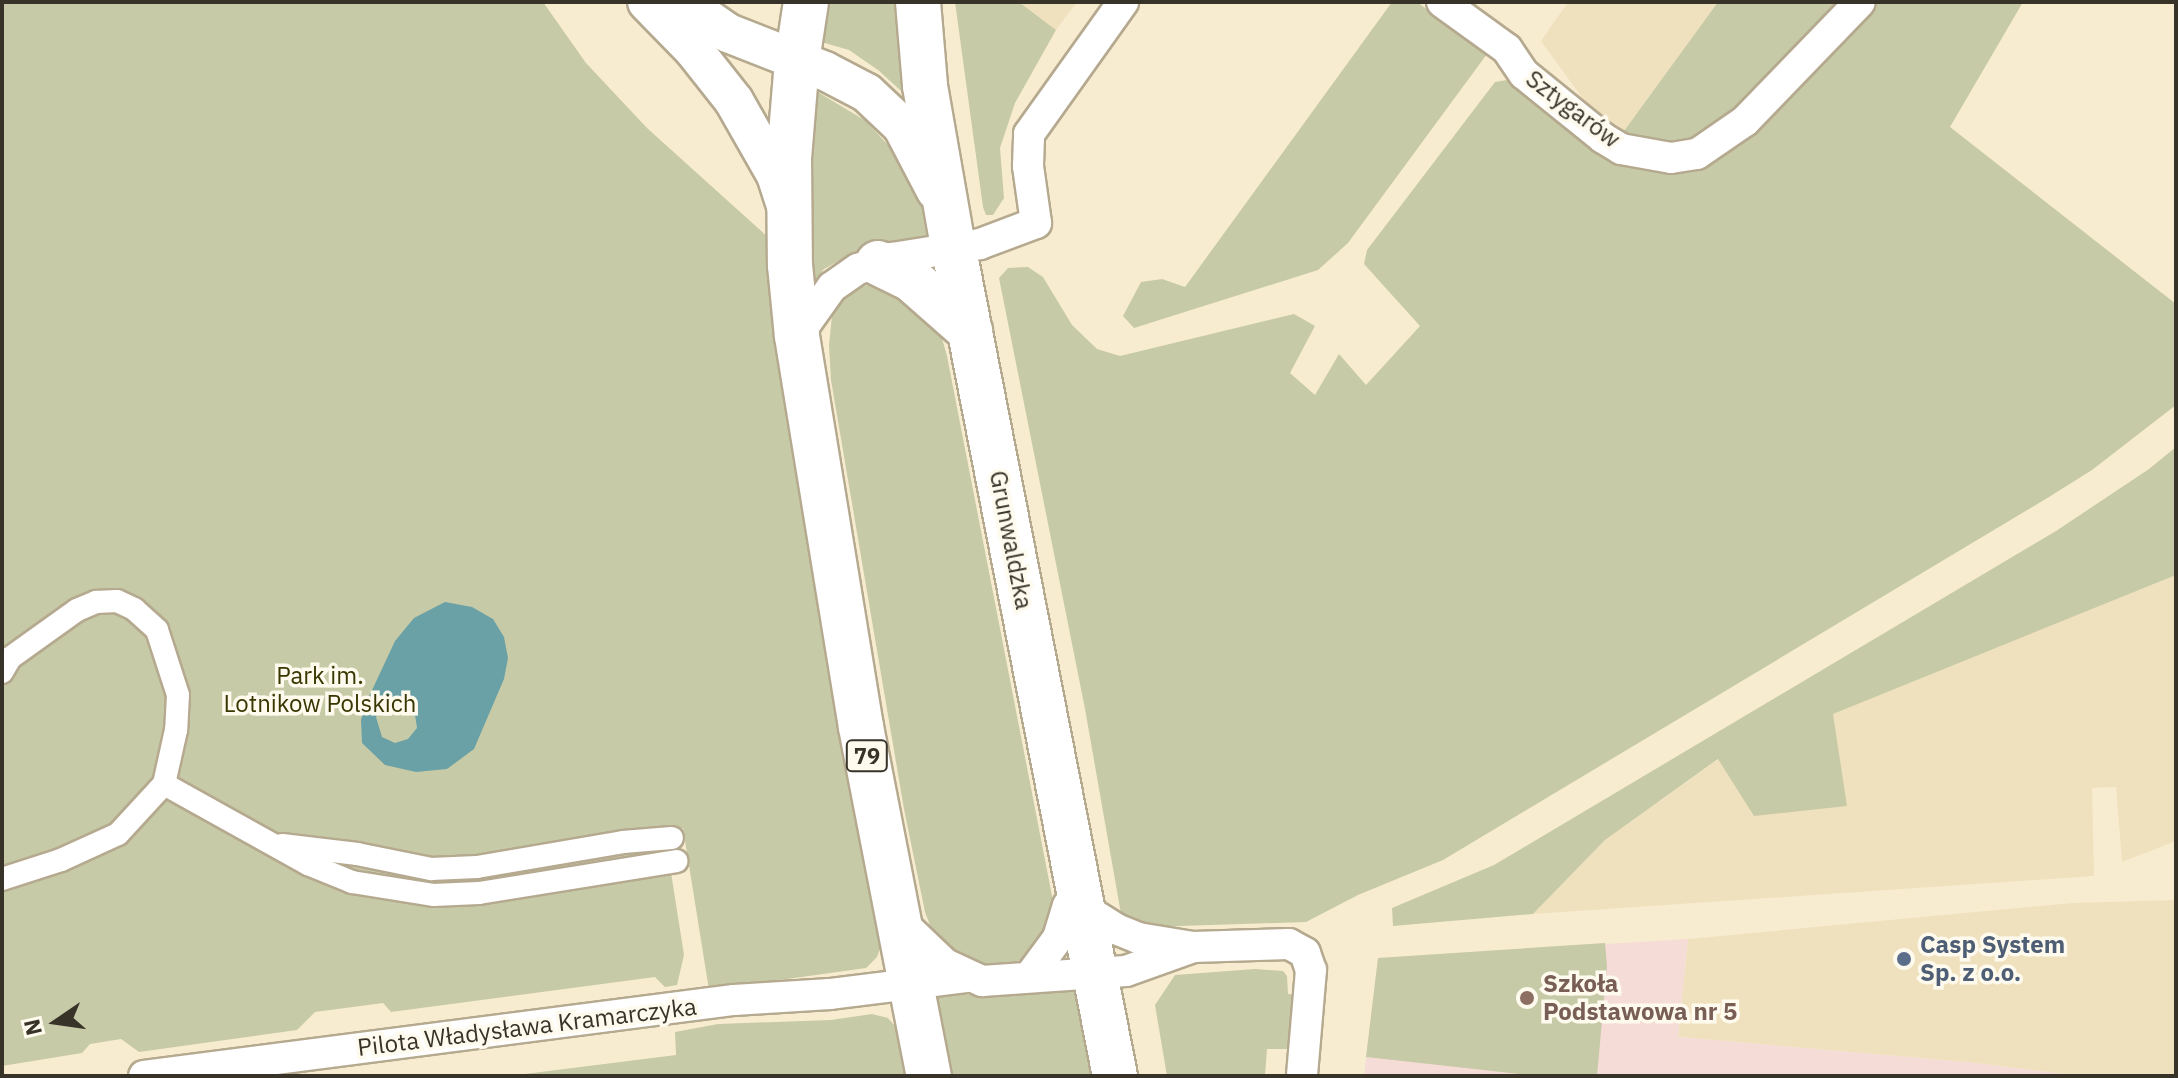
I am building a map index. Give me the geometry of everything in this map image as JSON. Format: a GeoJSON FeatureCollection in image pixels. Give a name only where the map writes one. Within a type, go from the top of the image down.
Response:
{"type":"FeatureCollection","features":[{"type":"Feature","properties":{"kind":"main road","name":"79"},"geometry":{"type":"LineString","coordinates":[[806,2],[790,125],[789,214],[797,336],[827,532],[929,1076]]}},
{"type":"Feature","properties":{"kind":"main road","name":"Grunwaldzka"},"geometry":{"type":"LineString","coordinates":[[918,2],[925,86],[953,244],[1115,1076]]}},
{"type":"Feature","properties":{"kind":"main road"},"geometry":{"type":"LineString","coordinates":[[878,263],[911,279],[970,331]]}},
{"type":"Feature","properties":{"kind":"street"},"geometry":{"type":"LineString","coordinates":[[647,2],[693,49],[734,101],[776,175],[789,214]]}},
{"type":"Feature","properties":{"kind":"street"},"geometry":{"type":"LineString","coordinates":[[683,2],[728,33],[867,93],[902,126],[932,180],[953,244]]}},
{"type":"Feature","properties":{"kind":"street"},"geometry":{"type":"LineString","coordinates":[[797,336],[832,287],[858,269],[953,244],[980,244],[1036,223],[1028,166],[1029,134],[1123,2]]}},
{"type":"Feature","properties":{"kind":"street","name":"Sztygarów"},"geometry":{"type":"LineString","coordinates":[[1442,2],[1507,49],[1524,74],[1603,138],[1621,149],[1671,158],[1697,154],[1745,121],[1860,2]]}},
{"type":"Feature","properties":{"kind":"street"},"geometry":{"type":"LineString","coordinates":[[2,672],[10,658],[77,610],[96,602],[117,601],[134,609],[157,630],[178,695],[176,730],[164,784],[118,834],[61,860],[2,879]]}},
{"type":"Feature","properties":{"kind":"street"},"geometry":{"type":"LineString","coordinates":[[164,784],[277,844],[308,864],[352,882],[433,895],[479,893],[676,861]]}},
{"type":"Feature","properties":{"kind":"street"},"geometry":{"type":"LineString","coordinates":[[277,844],[357,854],[431,869],[477,867],[623,842],[672,838]]}},
{"type":"Feature","properties":{"kind":"street"},"geometry":{"type":"LineString","coordinates":[[1030,976],[1058,938],[1068,906],[1081,899],[1125,933],[1193,947],[1289,944],[1305,953],[1310,986],[1302,1076]]}},
{"type":"Feature","properties":{"kind":"street"},"geometry":{"type":"LineString","coordinates":[[897,918],[945,964],[967,977]]}},
{"type":"Feature","properties":{"kind":"street","name":"Pilota Władysława Kramarczyka"},"geometry":{"type":"LineString","coordinates":[[160,1075],[734,1000],[967,977],[982,981],[1126,971],[1193,947]]}},
{"type":"Feature","properties":{"kind":"shaded area"},"geometry":{"type":"Polygon","coordinates":[[[1019,2],[1077,2],[1056,30],[1019,2]]]}},
{"type":"Feature","properties":{"kind":"shaded area"},"geometry":{"type":"Polygon","coordinates":[[[1568,2],[1718,2],[1624,131],[1586,103],[1541,41],[1568,2]]]}},
{"type":"Feature","properties":{"kind":"shaded area"},"geometry":{"type":"Polygon","coordinates":[[[2176,575],[2176,841],[2122,862],[2116,787],[2092,788],[2094,876],[1533,914],[1605,840],[1719,759],[2176,575]]]}},
{"type":"Feature","properties":{"kind":"shaded area"},"geometry":{"type":"Polygon","coordinates":[[[2176,900],[2176,1076],[2080,1076],[1966,1062],[1678,1037],[1688,939],[2072,903],[2176,900]]]}},
{"type":"Feature","properties":{"kind":"shaded area","name":"Szkoła Podstawowa nr 5"},"geometry":{"type":"Polygon","coordinates":[[[1688,939],[1678,1037],[1966,1062],[2080,1076],[1364,1076],[1378,958],[1688,939]]]}},
{"type":"Feature","properties":{"kind":"green space","name":"Park im. Lotnikow Polskich"},"geometry":{"type":"Polygon","coordinates":[[[2,2],[543,2],[586,63],[647,128],[770,239],[884,937],[877,957],[866,968],[709,990],[683,828],[664,828],[684,955],[677,985],[665,987],[655,977],[391,1012],[383,1003],[315,1012],[297,1030],[139,1052],[121,1039],[90,1044],[82,1053],[2,1066],[2,2]]]}},
{"type":"Feature","properties":{"kind":"green space"},"geometry":{"type":"Polygon","coordinates":[[[825,2],[898,2],[911,100],[878,70],[849,50],[818,41],[825,2]]]}},
{"type":"Feature","properties":{"kind":"green space"},"geometry":{"type":"Polygon","coordinates":[[[955,2],[1019,2],[1056,30],[1015,103],[1000,148],[1004,198],[993,215],[986,215],[983,207],[955,2]]]}},
{"type":"Feature","properties":{"kind":"green space"},"geometry":{"type":"Polygon","coordinates":[[[1392,2],[1417,2],[1487,54],[1348,243],[1318,270],[1134,328],[1123,316],[1141,282],[1162,279],[1185,287],[1392,2]]]}},
{"type":"Feature","properties":{"kind":"green space"},"geometry":{"type":"Polygon","coordinates":[[[1718,2],[2023,2],[1950,127],[2176,304],[2176,405],[2092,470],[2049,497],[1443,860],[1358,895],[1306,922],[1148,927],[1133,923],[1121,914],[1085,709],[999,278],[1008,268],[1028,267],[1043,277],[1072,325],[1097,349],[1120,356],[1294,314],[1315,326],[1290,373],[1315,395],[1339,354],[1366,385],[1420,326],[1364,264],[1367,250],[1495,82],[1507,80],[1521,87],[1600,148],[1624,131],[1718,2]]]}},
{"type":"Feature","properties":{"kind":"green space"},"geometry":{"type":"Polygon","coordinates":[[[811,88],[866,121],[897,155],[921,191],[934,235],[844,258],[824,269],[810,287],[811,88]]]}},
{"type":"Feature","properties":{"kind":"green space"},"geometry":{"type":"Polygon","coordinates":[[[884,283],[937,321],[947,356],[1053,901],[1055,916],[1026,958],[1006,965],[991,967],[963,961],[934,936],[925,912],[904,809],[831,380],[829,345],[832,316],[842,297],[862,286],[884,283]]]}},
{"type":"Feature","properties":{"kind":"green space"},"geometry":{"type":"Polygon","coordinates":[[[2176,447],[2176,575],[1833,714],[1847,806],[1754,816],[1718,759],[1605,840],[1533,914],[1393,926],[1392,908],[1494,865],[2056,531],[2149,469],[2176,447]]]}},
{"type":"Feature","properties":{"kind":"green space"},"geometry":{"type":"Polygon","coordinates":[[[1605,943],[1607,966],[1597,1076],[1537,1076],[1366,1057],[1378,958],[1605,943]]]}},
{"type":"Feature","properties":{"kind":"green space"},"geometry":{"type":"Polygon","coordinates":[[[1255,969],[1283,971],[1287,976],[1288,994],[1296,995],[1288,1049],[1267,1049],[1265,1076],[1167,1076],[1155,1005],[1175,975],[1255,969]]]}},
{"type":"Feature","properties":{"kind":"green space"},"geometry":{"type":"Polygon","coordinates":[[[1081,983],[1099,1076],[947,1076],[931,1000],[947,994],[990,995],[1081,983]]]}},
{"type":"Feature","properties":{"kind":"green space"},"geometry":{"type":"Polygon","coordinates":[[[872,1014],[888,1018],[899,1031],[909,1076],[509,1076],[676,1055],[675,1032],[718,1024],[831,1020],[872,1014]]]}},
{"type":"Feature","properties":{"kind":"water"},"geometry":{"type":"Polygon","coordinates":[[[445,602],[472,607],[493,619],[504,637],[508,658],[504,679],[474,749],[447,769],[416,772],[385,765],[362,743],[361,720],[366,703],[395,641],[414,618],[445,602]],[[402,701],[383,705],[376,717],[382,737],[395,743],[408,739],[417,728],[414,708],[402,701]]]}},
{"type":"Feature","properties":{"kind":"place","name":"Casp System Sp. z o.o."},"geometry":{"type":"Point","coordinates":[1904,959]}},
{"type":"Feature","properties":{"kind":"place","name":"Szkoła Podstawowa nr 5"},"geometry":{"type":"Point","coordinates":[1527,998]}}]}
